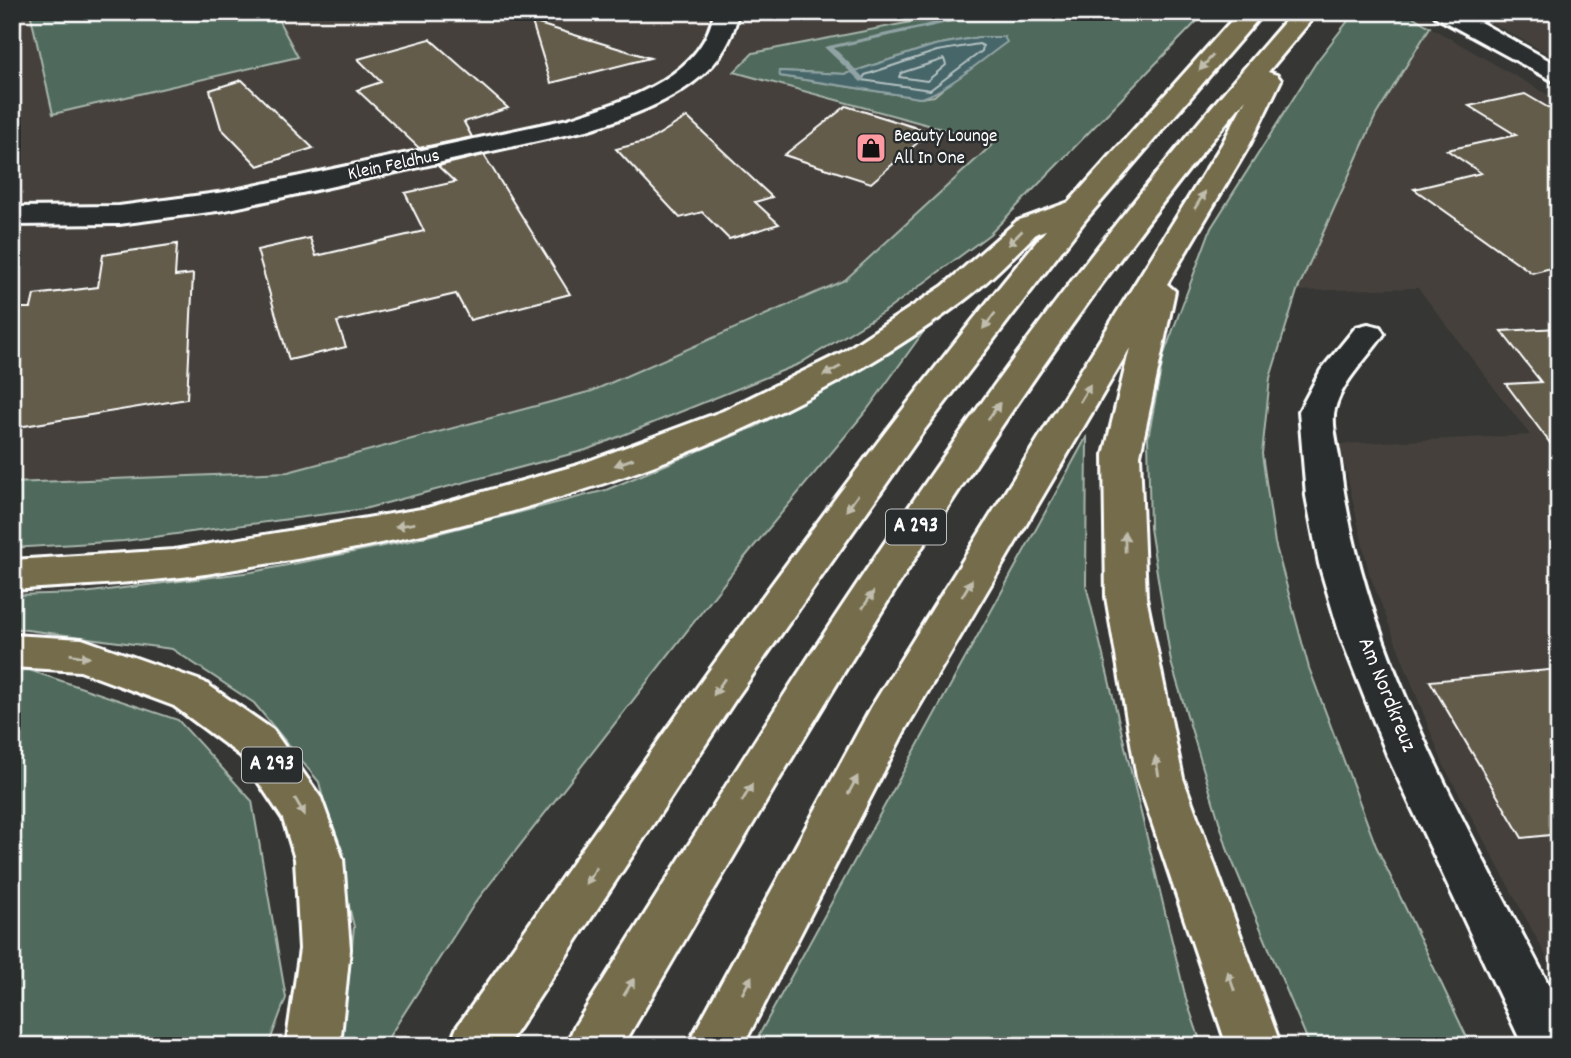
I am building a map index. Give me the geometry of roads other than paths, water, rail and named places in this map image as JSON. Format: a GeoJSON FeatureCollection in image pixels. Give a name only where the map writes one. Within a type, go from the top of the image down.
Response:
{"type":"FeatureCollection","features":[{"type":"Feature","properties":{"kind":"highway","name":"A 293"},"geometry":{"type":"LineString","coordinates":[[476,1046],[727,676],[913,419],[1076,209],[1252,12]]}},
{"type":"Feature","properties":{"kind":"highway","name":"A 293"},"geometry":{"type":"LineString","coordinates":[[593,1046],[804,698],[976,436],[1136,217],[1294,25]]}},
{"type":"Feature","properties":{"kind":"highway"},"geometry":{"type":"LineString","coordinates":[[715,1046],[888,719],[1262,96],[1294,25]]}},
{"type":"Feature","properties":{"kind":"highway"},"geometry":{"type":"LineString","coordinates":[[12,575],[174,564],[301,544],[427,521],[591,474],[735,419],[855,359],[954,293],[1027,226],[1076,209]]}},
{"type":"Feature","properties":{"kind":"highway"},"geometry":{"type":"LineString","coordinates":[[1166,259],[1122,455],[1126,597],[1160,778],[1254,1046]]}},
{"type":"Feature","properties":{"kind":"highway","name":"A 293"},"geometry":{"type":"LineString","coordinates":[[12,651],[82,655],[189,694],[257,743],[304,812],[319,859],[325,949],[313,1046]]}},
{"type":"Feature","properties":{"kind":"street","name":"Klein Feldhus"},"geometry":{"type":"LineString","coordinates":[[12,216],[117,215],[207,205],[579,124],[648,99],[694,70],[720,40],[726,12]]}},
{"type":"Feature","properties":{"kind":"street"},"geometry":{"type":"LineString","coordinates":[[1444,12],[1559,76]]}},
{"type":"Feature","properties":{"kind":"street","name":"Am Nordkreuz"},"geometry":{"type":"LineString","coordinates":[[1368,334],[1333,378],[1317,411],[1325,496],[1339,564],[1361,635],[1410,755],[1551,1046]]}},
{"type":"Feature","properties":{"kind":"water"},"geometry":{"type":"Polygon","coordinates":[[[979,37],[1004,37],[1007,42],[951,83],[920,98],[780,76],[779,71],[846,74],[935,45],[979,37]]]}},
{"type":"Feature","properties":{"kind":"waterway"},"geometry":{"type":"LineString","coordinates":[[861,80],[828,47],[994,12]]}},
{"type":"Feature","properties":{"kind":"place","name":"Beauty Lounge All In One"},"geometry":{"type":"Point","coordinates":[871,148]}}]}
